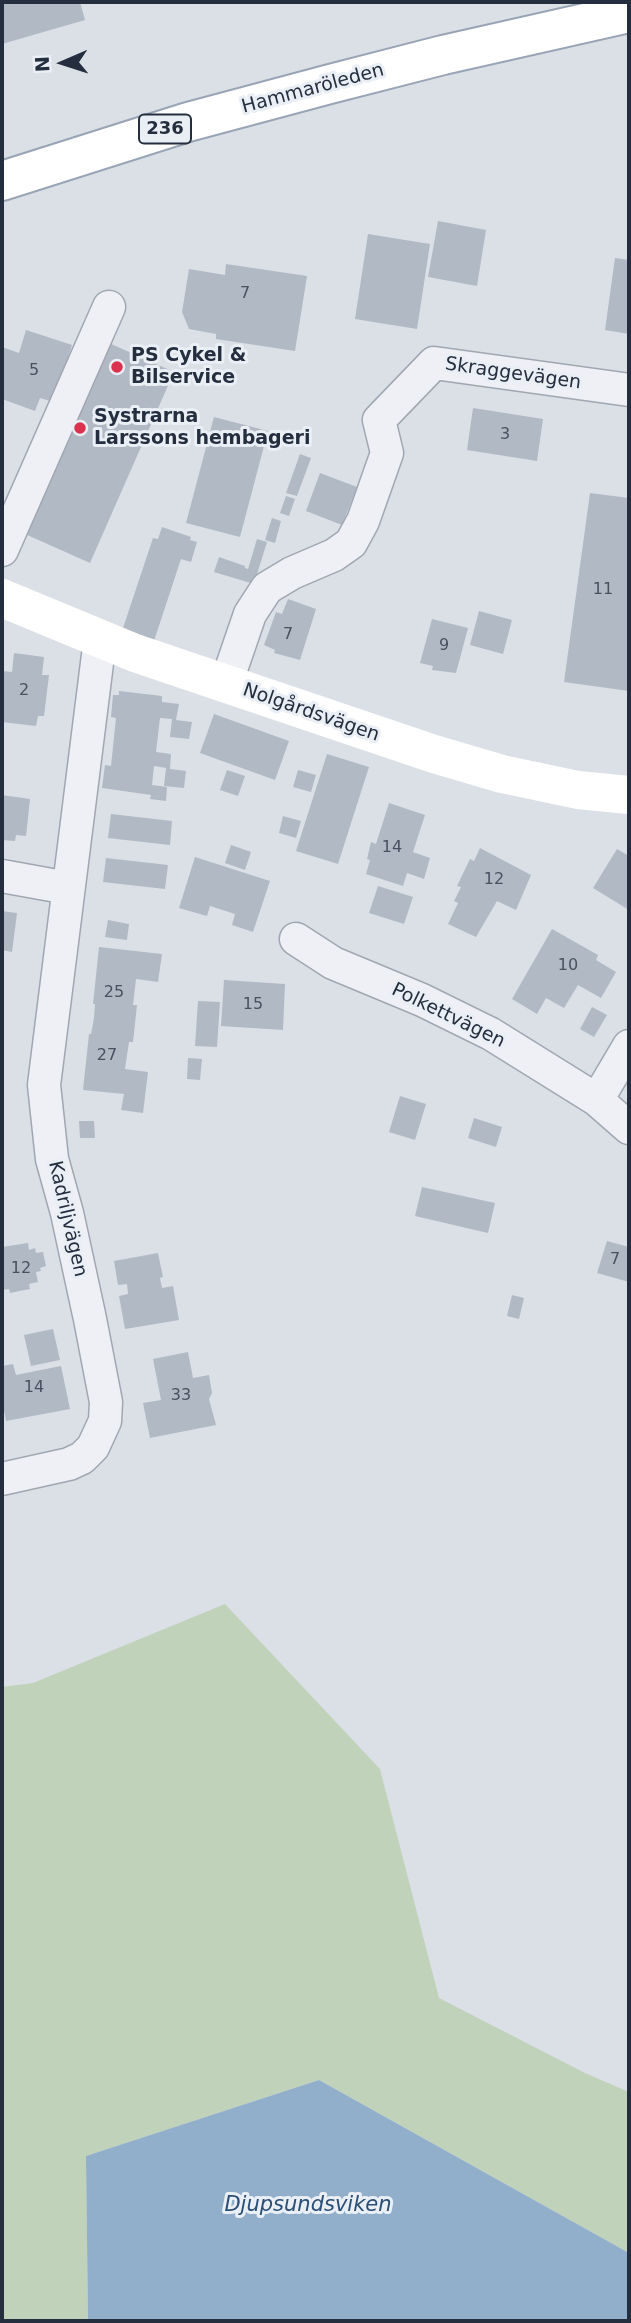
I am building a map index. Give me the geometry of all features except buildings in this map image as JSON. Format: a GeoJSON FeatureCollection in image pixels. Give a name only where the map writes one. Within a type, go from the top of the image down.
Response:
{"type":"FeatureCollection","features":[{"type":"Feature","properties":{"kind":"street","name":"Hammaröleden"},"geometry":{"type":"LineString","coordinates":[[2,181],[187,122],[443,54],[629,13]]}},
{"type":"Feature","properties":{"kind":"street"},"geometry":{"type":"LineString","coordinates":[[2,551],[109,307]]}},
{"type":"Feature","properties":{"kind":"street","name":"Skraggevägen"},"geometry":{"type":"LineString","coordinates":[[226,684],[250,614],[267,588],[292,573],[334,555],[351,543],[363,521],[387,453],[379,420],[434,363],[629,390]]}},
{"type":"Feature","properties":{"kind":"street","name":"Nolgårdsvägen"},"geometry":{"type":"LineString","coordinates":[[2,598],[104,640],[434,754],[502,774],[578,790],[629,795]]}},
{"type":"Feature","properties":{"kind":"street","name":"Kadriljvägen"},"geometry":{"type":"LineString","coordinates":[[2,1479],[69,1464],[82,1458],[93,1447],[105,1421],[106,1402],[90,1319],[67,1213],[52,1159],[44,1085],[98,655],[104,640]]}},
{"type":"Feature","properties":{"kind":"street"},"geometry":{"type":"LineString","coordinates":[[2,876],[68,888]]}},
{"type":"Feature","properties":{"kind":"street","name":"Polkettvägen"},"geometry":{"type":"LineString","coordinates":[[296,939],[333,962],[422,1000],[491,1034],[597,1100],[629,1128]]}},
{"type":"Feature","properties":{"kind":"street"},"geometry":{"type":"LineString","coordinates":[[597,1100],[629,1046]]}},
{"type":"Feature","properties":{"kind":"green space"},"geometry":{"type":"Polygon","coordinates":[[[225,1604],[380,1769],[439,1998],[585,2073],[629,2092],[629,2253],[319,2080],[86,2156],[88,2321],[2,2321],[2,1687],[33,1683],[225,1604]]]}},
{"type":"Feature","properties":{"kind":"water","name":"Djupsundsviken"},"geometry":{"type":"Polygon","coordinates":[[[319,2080],[629,2253],[629,2321],[88,2321],[86,2156],[319,2080]]]}},
{"type":"Feature","properties":{"kind":"place","name":"PS Cykel & Bilservice"},"geometry":{"type":"Point","coordinates":[117,367]}},
{"type":"Feature","properties":{"kind":"place","name":"Systrarna Larssons hembageri"},"geometry":{"type":"Point","coordinates":[80,428]}}]}
